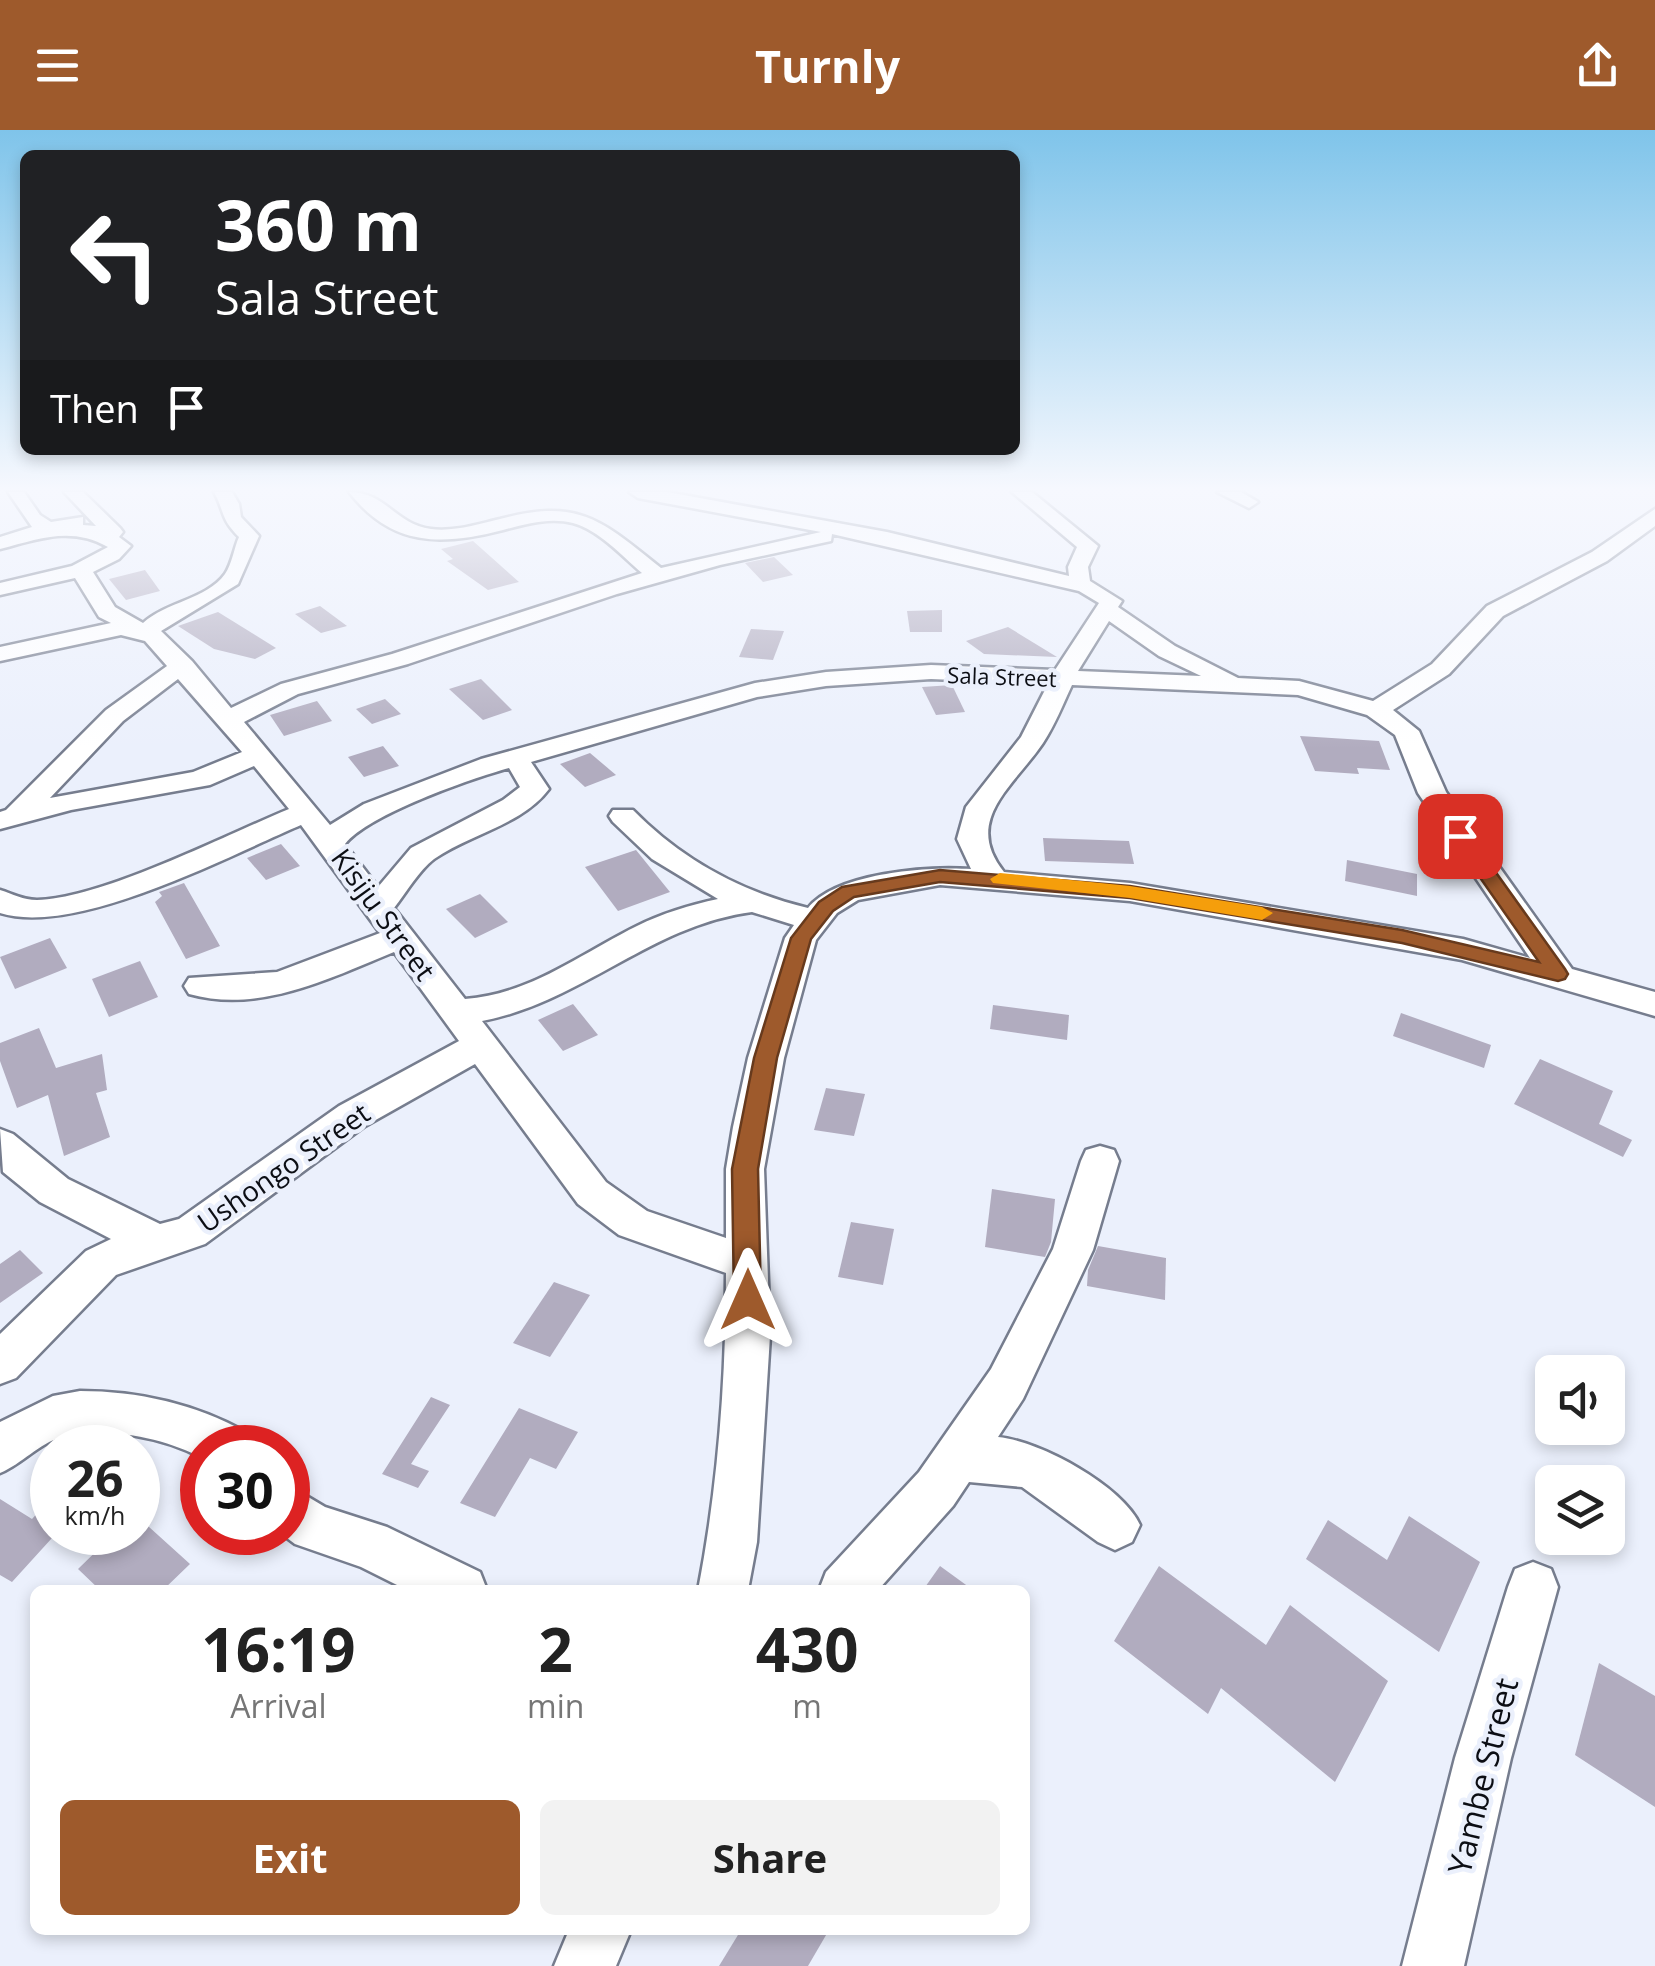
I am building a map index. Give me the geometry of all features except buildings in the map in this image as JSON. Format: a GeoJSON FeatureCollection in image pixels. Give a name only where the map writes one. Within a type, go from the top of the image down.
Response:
{"type":"FeatureCollection","features":[{"type":"Feature","properties":{"kind":"street"},"geometry":{"type":"LineString","coordinates":[[0,589],[45,578]]}},
{"type":"Feature","properties":{"kind":"street","name":"Kisiju Street"},"geometry":{"type":"LineString","coordinates":[[86,578],[108,612],[140,629],[184,666],[259,754],[331,842],[398,938],[592,1193],[634,1223],[748,1263]]}},
{"type":"Feature","properties":{"kind":"street"},"geometry":{"type":"LineString","coordinates":[[0,654],[140,629],[232,578]]}},
{"type":"Feature","properties":{"kind":"street"},"geometry":{"type":"LineString","coordinates":[[230,720],[247,706],[282,692],[400,659],[645,578]]}},
{"type":"Feature","properties":{"kind":"street"},"geometry":{"type":"LineString","coordinates":[[992,878],[978,859],[971,839],[980,807],[1033,739],[1076,652],[1110,601],[1080,584],[1053,578]]}},
{"type":"Feature","properties":{"kind":"street"},"geometry":{"type":"LineString","coordinates":[[1079,578],[1080,584]]}},
{"type":"Feature","properties":{"kind":"street"},"geometry":{"type":"LineString","coordinates":[[1376,710],[1448,661],[1469,631],[1494,612],[1560,578]]}},
{"type":"Feature","properties":{"kind":"street"},"geometry":{"type":"LineString","coordinates":[[1106,609],[1167,651],[1237,686]]}},
{"type":"Feature","properties":{"kind":"street"},"geometry":{"type":"LineString","coordinates":[[8,818],[111,714],[140,691],[184,666]]}},
{"type":"Feature","properties":{"kind":"street","name":"Sala Street"},"geometry":{"type":"LineString","coordinates":[[331,842],[345,825],[457,776],[737,695],[826,678],[931,672],[1322,692],[1376,710],[1406,732],[1432,794],[1558,974]]}},
{"type":"Feature","properties":{"kind":"street"},"geometry":{"type":"LineString","coordinates":[[8,818],[68,802],[200,780],[259,754]]}},
{"type":"Feature","properties":{"kind":"street"},"geometry":{"type":"LineString","coordinates":[[377,908],[421,854],[535,790],[516,758]]}},
{"type":"Feature","properties":{"kind":"street"},"geometry":{"type":"LineString","coordinates":[[4,908],[59,907],[128,886],[304,812]]}},
{"type":"Feature","properties":{"kind":"street"},"geometry":{"type":"LineString","coordinates":[[623,816],[659,854],[758,902],[814,920]]}},
{"type":"Feature","properties":{"kind":"street"},"geometry":{"type":"LineString","coordinates":[[724,1585],[732,1542],[748,1336],[745,1169],[752,1127],[766,1058],[802,938],[814,920],[848,892],[876,884],[940,876],[1130,892],[1402,937],[1558,974],[1655,1004]]}},
{"type":"Feature","properties":{"kind":"street"},"geometry":{"type":"LineString","coordinates":[[455,1012],[479,1011],[533,992],[599,964],[646,934],[689,916],[758,902]]}},
{"type":"Feature","properties":{"kind":"street"},"geometry":{"type":"LineString","coordinates":[[201,986],[250,988],[284,982],[398,938]]}},
{"type":"Feature","properties":{"kind":"street","name":"Ushongo Street"},"geometry":{"type":"LineString","coordinates":[[0,1364],[101,1263],[208,1222],[352,1116],[406,1082],[480,1046]]}},
{"type":"Feature","properties":{"kind":"street"},"geometry":{"type":"LineString","coordinates":[[0,1144],[52,1190],[107,1221],[161,1242]]}},
{"type":"Feature","properties":{"kind":"street"},"geometry":{"type":"LineString","coordinates":[[849,1585],[936,1489],[1007,1384],[1073,1250],[1100,1160]]}},
{"type":"Feature","properties":{"kind":"street"},"geometry":{"type":"LineString","coordinates":[[0,1450],[58,1416],[86,1412],[180,1428]]}},
{"type":"Feature","properties":{"kind":"street"},"geometry":{"type":"LineString","coordinates":[[956,1459],[1008,1458],[1025,1462],[1049,1474],[1115,1525]]}},
{"type":"Feature","properties":{"kind":"street"},"geometry":{"type":"LineString","coordinates":[[310,1526],[368,1545],[452,1585]]}},
{"type":"Feature","properties":{"kind":"street","name":"Yambe Street"},"geometry":{"type":"LineString","coordinates":[[1434,1966],[1482,1758],[1533,1587]]}},
{"type":"Feature","properties":{"kind":"street"},"geometry":{"type":"LineString","coordinates":[[585,1966],[598,1935]]}},
{"type":"Feature","properties":{"kind":"slow traffic"},"geometry":{"type":"LineString","coordinates":[[1000,879],[1130,892],[1262,913]]}},
{"type":"Feature","properties":{"kind":"route"},"geometry":{"type":"LineString","coordinates":[[748,1300],[745,1169],[752,1127],[766,1058],[802,938],[826,906],[848,892],[876,884],[940,876],[992,878],[1130,892],[1402,937],[1558,974],[1460,836]]}}]}
